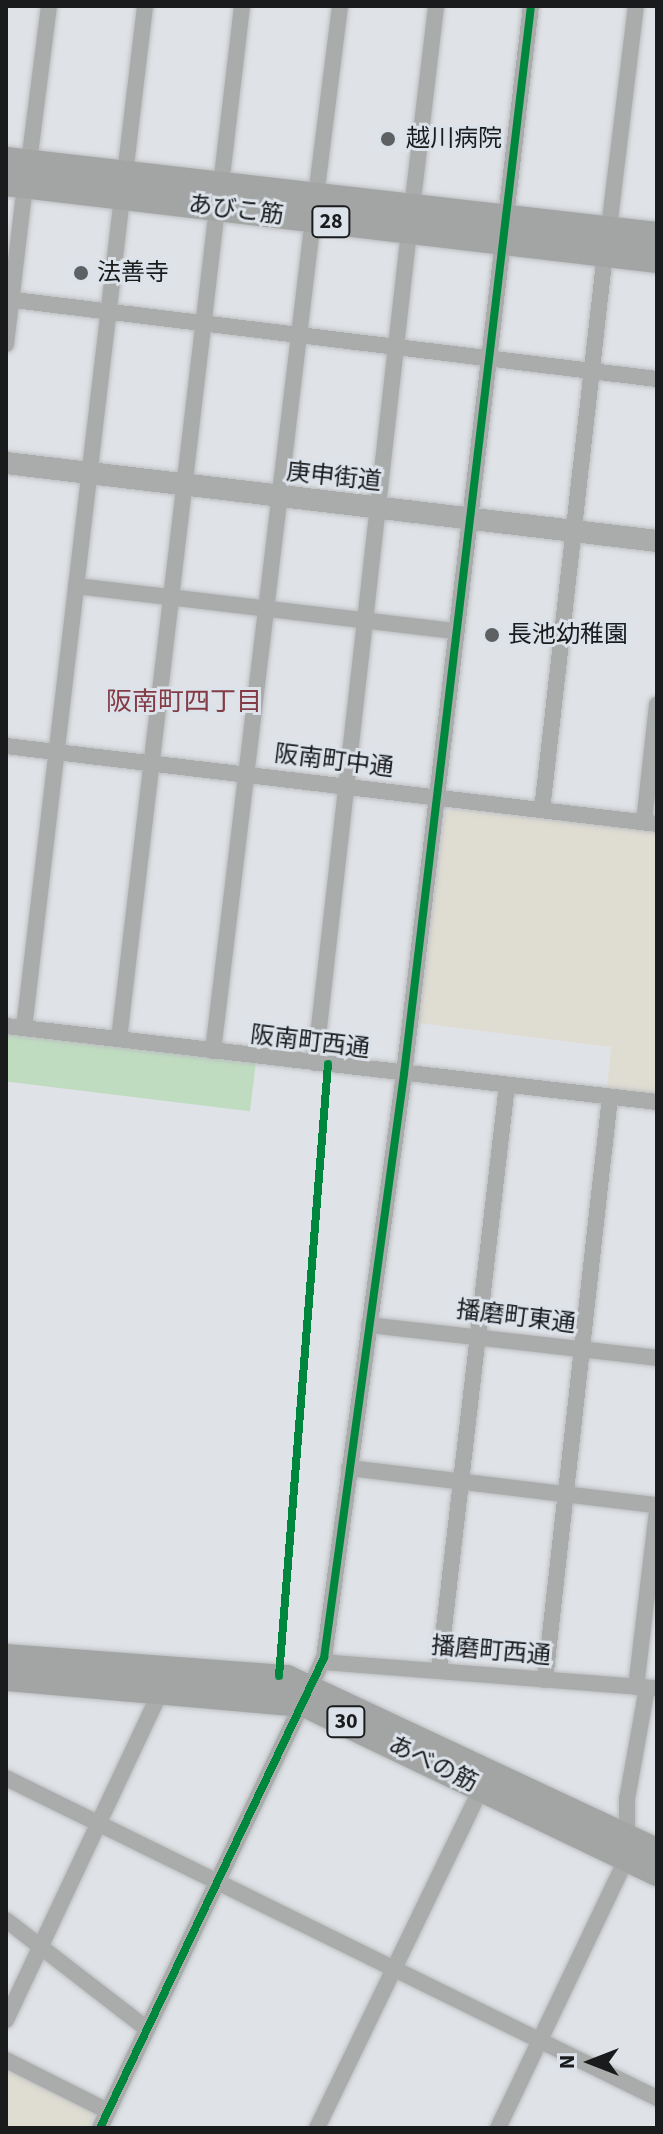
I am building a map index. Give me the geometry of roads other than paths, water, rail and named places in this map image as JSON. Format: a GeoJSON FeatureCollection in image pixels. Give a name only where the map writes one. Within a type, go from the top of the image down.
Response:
{"type":"FeatureCollection","features":[{"type":"Feature","properties":{"kind":"main road","name":"あびこ筋"},"geometry":{"type":"LineString","coordinates":[[16,172],[607,241],[657,235]]}},
{"type":"Feature","properties":{"kind":"main road","name":"あびこ筋"},"geometry":{"type":"LineString","coordinates":[[607,241],[657,260]]}},
{"type":"Feature","properties":{"kind":"main road","name":"あべの筋"},"geometry":{"type":"LineString","coordinates":[[6,1657],[221,1670],[308,1695],[628,1848],[657,1873]]}},
{"type":"Feature","properties":{"kind":"main road","name":"あべの筋"},"geometry":{"type":"LineString","coordinates":[[6,1678],[308,1695],[481,1788],[628,1848],[657,1851]]}},
{"type":"Feature","properties":{"kind":"street"},"geometry":{"type":"LineString","coordinates":[[6,344],[16,172],[49,6]]}},
{"type":"Feature","properties":{"kind":"street"},"geometry":{"type":"LineString","coordinates":[[24,1028],[145,6]]}},
{"type":"Feature","properties":{"kind":"street"},"geometry":{"type":"LineString","coordinates":[[119,1039],[242,6]]}},
{"type":"Feature","properties":{"kind":"street"},"geometry":{"type":"LineString","coordinates":[[213,1051],[340,6]]}},
{"type":"Feature","properties":{"kind":"street"},"geometry":{"type":"LineString","coordinates":[[315,1063],[436,6]]}},
{"type":"Feature","properties":{"kind":"street"},"geometry":{"type":"LineString","coordinates":[[100,2128],[322,1662],[404,1074],[435,797],[492,359],[531,6]]}},
{"type":"Feature","properties":{"kind":"street"},"geometry":{"type":"LineString","coordinates":[[542,810],[636,6]]}},
{"type":"Feature","properties":{"kind":"street"},"geometry":{"type":"LineString","coordinates":[[9,299],[396,343],[492,359],[657,379]]}},
{"type":"Feature","properties":{"kind":"street","name":"庚申街道"},"geometry":{"type":"LineString","coordinates":[[6,463],[657,541]]}},
{"type":"Feature","properties":{"kind":"street"},"geometry":{"type":"LineString","coordinates":[[76,586],[456,631]]}},
{"type":"Feature","properties":{"kind":"street"},"geometry":{"type":"LineString","coordinates":[[650,823],[657,705]]}},
{"type":"Feature","properties":{"kind":"street","name":"阪南町中通"},"geometry":{"type":"LineString","coordinates":[[6,746],[650,823]]}},
{"type":"Feature","properties":{"kind":"street","name":"阪南町西通"},"geometry":{"type":"LineString","coordinates":[[6,1026],[657,1102]]}},
{"type":"Feature","properties":{"kind":"street"},"geometry":{"type":"LineString","coordinates":[[439,1671],[507,1085]]}},
{"type":"Feature","properties":{"kind":"street"},"geometry":{"type":"LineString","coordinates":[[545,1680],[610,1097]]}},
{"type":"Feature","properties":{"kind":"street","name":"播磨町東通"},"geometry":{"type":"LineString","coordinates":[[369,1325],[657,1358]]}},
{"type":"Feature","properties":{"kind":"street"},"geometry":{"type":"LineString","coordinates":[[349,1468],[657,1505]]}},
{"type":"Feature","properties":{"kind":"street"},"geometry":{"type":"LineString","coordinates":[[498,2128],[628,1848],[627,1799],[647,1688],[657,1512]]}},
{"type":"Feature","properties":{"kind":"street","name":"播磨町西通"},"geometry":{"type":"LineString","coordinates":[[322,1662],[647,1688]]}},
{"type":"Feature","properties":{"kind":"street"},"geometry":{"type":"LineString","coordinates":[[6,2020],[162,1689]]}},
{"type":"Feature","properties":{"kind":"street"},"geometry":{"type":"LineString","coordinates":[[6,1778],[657,2098]]}},
{"type":"Feature","properties":{"kind":"street"},"geometry":{"type":"LineString","coordinates":[[317,2128],[481,1788]]}},
{"type":"Feature","properties":{"kind":"street"},"geometry":{"type":"LineString","coordinates":[[6,1920],[147,2029]]}},
{"type":"Feature","properties":{"kind":"street"},"geometry":{"type":"LineString","coordinates":[[6,2060],[108,2111]]}},
{"type":"Feature","properties":{"kind":"place","name":"越川病院"},"geometry":{"type":"Point","coordinates":[388,139]}},
{"type":"Feature","properties":{"kind":"place","name":"法善寺"},"geometry":{"type":"Point","coordinates":[81,273]}},
{"type":"Feature","properties":{"kind":"place","name":"長池幼稚園"},"geometry":{"type":"Point","coordinates":[492,635]}},
{"type":"Feature","properties":{"kind":"district","name":"阪南町四丁目"},"geometry":{"type":"Point","coordinates":[184,702]}}]}
